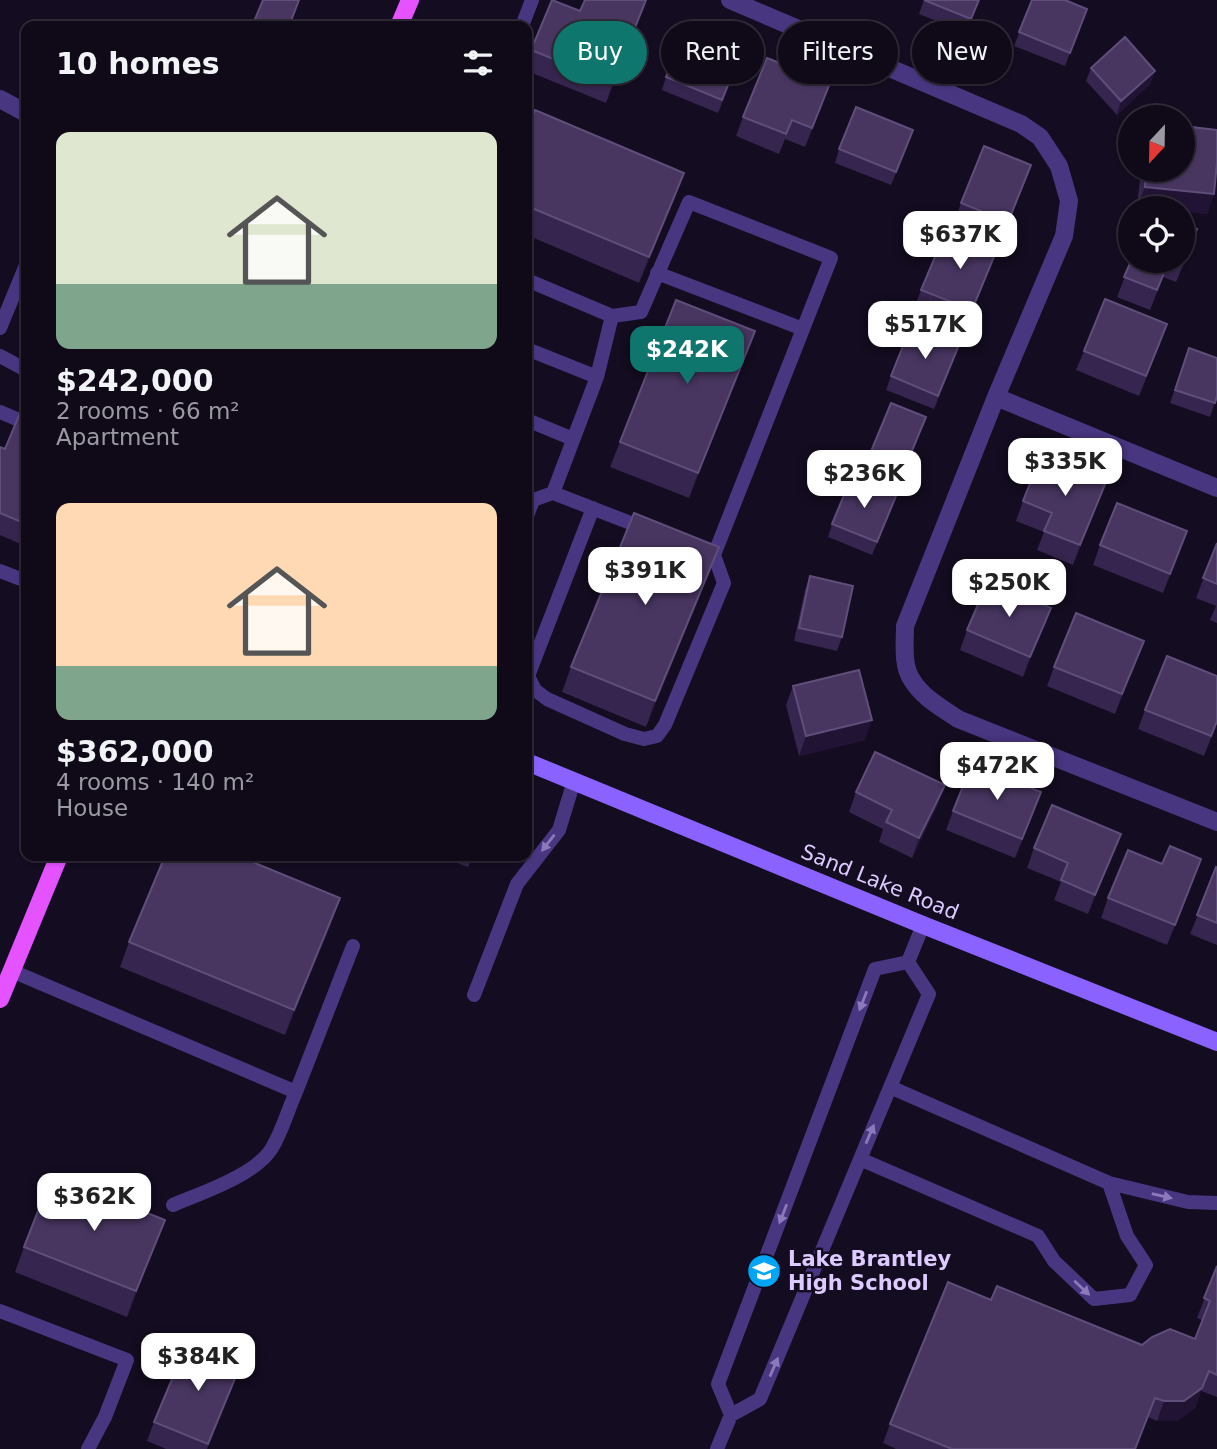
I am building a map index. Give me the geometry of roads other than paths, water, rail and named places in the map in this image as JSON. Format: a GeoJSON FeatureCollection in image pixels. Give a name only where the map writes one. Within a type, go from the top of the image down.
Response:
{"type":"FeatureCollection","features":[{"type":"Feature","properties":{"kind":"main road"},"geometry":{"type":"LineString","coordinates":[[401,21],[410,0]]}},
{"type":"Feature","properties":{"kind":"main road"},"geometry":{"type":"LineString","coordinates":[[0,999],[57,861]]}},
{"type":"Feature","properties":{"kind":"street"},"geometry":{"type":"LineString","coordinates":[[730,0],[1021,124],[1040,136],[1059,166],[1069,201],[1064,236],[996,397],[905,626],[905,657],[911,679],[932,702],[958,719],[1217,822]]}},
{"type":"Feature","properties":{"kind":"street"},"geometry":{"type":"LineString","coordinates":[[0,99],[21,110]]}},
{"type":"Feature","properties":{"kind":"street"},"geometry":{"type":"LineString","coordinates":[[996,397],[1217,488]]}},
{"type":"Feature","properties":{"kind":"street","name":"Sand Lake Road"},"geometry":{"type":"LineString","coordinates":[[532,764],[923,925],[1217,1042]]}},
{"type":"Feature","properties":{"kind":"lane"},"geometry":{"type":"LineString","coordinates":[[524,21],[533,0]]}},
{"type":"Feature","properties":{"kind":"lane"},"geometry":{"type":"LineString","coordinates":[[532,282],[612,316],[641,312],[689,202],[831,258],[714,555],[724,583],[665,725],[657,736],[644,739],[625,734],[547,699],[535,691],[532,685]]}},
{"type":"Feature","properties":{"kind":"lane"},"geometry":{"type":"LineString","coordinates":[[657,273],[803,329]]}},
{"type":"Feature","properties":{"kind":"lane"},"geometry":{"type":"LineString","coordinates":[[0,328],[21,277]]}},
{"type":"Feature","properties":{"kind":"lane"},"geometry":{"type":"LineString","coordinates":[[553,493],[597,377],[612,316]]}},
{"type":"Feature","properties":{"kind":"lane"},"geometry":{"type":"LineString","coordinates":[[532,351],[597,377]]}},
{"type":"Feature","properties":{"kind":"lane"},"geometry":{"type":"LineString","coordinates":[[0,356],[21,367]]}},
{"type":"Feature","properties":{"kind":"lane"},"geometry":{"type":"LineString","coordinates":[[0,412],[21,422]]}},
{"type":"Feature","properties":{"kind":"lane"},"geometry":{"type":"LineString","coordinates":[[532,422],[573,439]]}},
{"type":"Feature","properties":{"kind":"lane"},"geometry":{"type":"LineString","coordinates":[[532,503],[553,493],[654,532]]}},
{"type":"Feature","properties":{"kind":"lane"},"geometry":{"type":"LineString","coordinates":[[532,666],[593,508]]}},
{"type":"Feature","properties":{"kind":"lane"},"geometry":{"type":"LineString","coordinates":[[690,546],[714,555]]}},
{"type":"Feature","properties":{"kind":"lane"},"geometry":{"type":"LineString","coordinates":[[0,571],[21,579]]}},
{"type":"Feature","properties":{"kind":"lane"},"geometry":{"type":"LineString","coordinates":[[474,995],[517,884],[559,830],[575,781]]}},
{"type":"Feature","properties":{"kind":"lane"},"geometry":{"type":"LineString","coordinates":[[908,961],[923,925]]}},
{"type":"Feature","properties":{"kind":"lane"},"geometry":{"type":"LineString","coordinates":[[173,1205],[244,1173],[271,1149],[353,946]]}},
{"type":"Feature","properties":{"kind":"lane"},"geometry":{"type":"LineString","coordinates":[[717,1449],[731,1415],[760,1399],[929,994],[908,961]]}},
{"type":"Feature","properties":{"kind":"lane"},"geometry":{"type":"LineString","coordinates":[[731,1415],[718,1384],[875,969],[908,961]]}},
{"type":"Feature","properties":{"kind":"lane"},"geometry":{"type":"LineString","coordinates":[[12,971],[296,1092]]}},
{"type":"Feature","properties":{"kind":"lane"},"geometry":{"type":"LineString","coordinates":[[890,1087],[1109,1183],[1188,1202],[1217,1203]]}},
{"type":"Feature","properties":{"kind":"lane"},"geometry":{"type":"LineString","coordinates":[[860,1159],[1038,1236],[1054,1261],[1094,1299],[1130,1295],[1146,1265],[1127,1236],[1109,1183]]}},
{"type":"Feature","properties":{"kind":"lane"},"geometry":{"type":"LineString","coordinates":[[0,1311],[127,1360],[88,1449]]}},
{"type":"Feature","properties":{"kind":"place","name":"Lake Brantley High School"},"geometry":{"type":"Point","coordinates":[764,1271]}}]}
